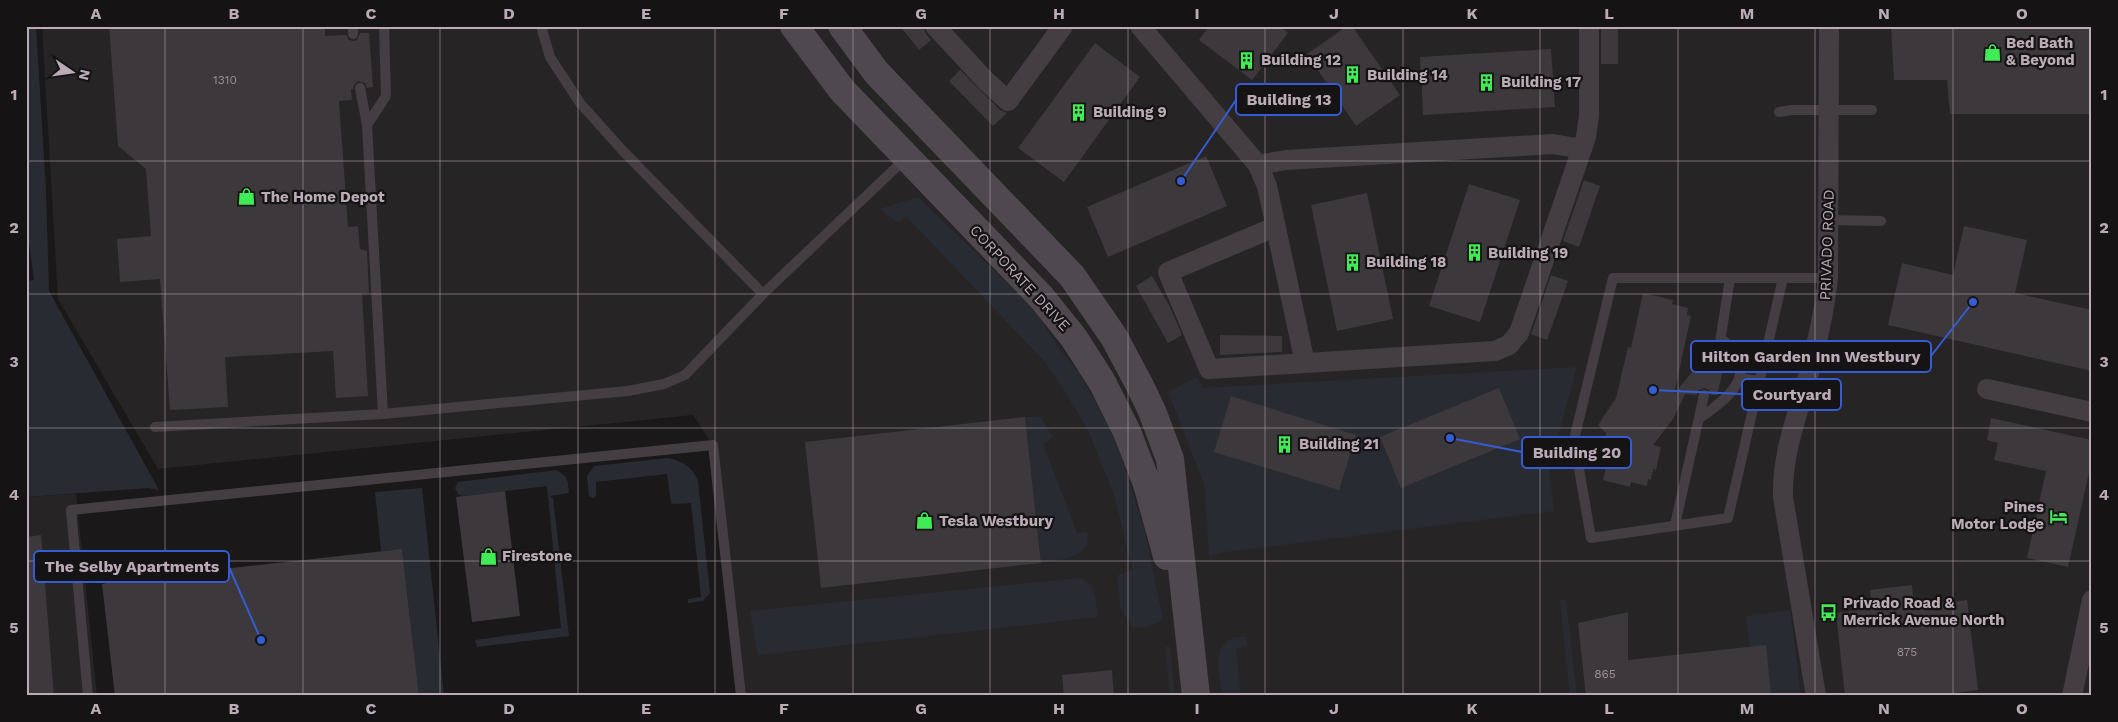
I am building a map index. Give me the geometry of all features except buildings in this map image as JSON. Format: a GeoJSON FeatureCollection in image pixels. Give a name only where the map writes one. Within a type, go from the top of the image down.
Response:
{"type":"FeatureCollection","features":[{"type":"Feature","properties":{"kind":"main road","name":"CORPORATE DRIVE"},"geometry":{"type":"LineString","coordinates":[[794,26],[842,90],[1041,297],[1089,360],[1114,406],[1147,484],[1189,632]]}},
{"type":"Feature","properties":{"kind":"main road","name":"CORPORATE DRIVE"},"geometry":{"type":"LineString","coordinates":[[842,26],[876,72],[1072,276],[1114,337],[1152,411],[1170,459],[1196,696]]}},
{"type":"Feature","properties":{"kind":"main road"},"geometry":{"type":"LineString","coordinates":[[906,157],[912,152],[916,140],[915,114]]}},
{"type":"Feature","properties":{"kind":"street"},"geometry":{"type":"LineString","coordinates":[[935,26],[986,81],[1008,101],[1063,26]]}},
{"type":"Feature","properties":{"kind":"street"},"geometry":{"type":"LineString","coordinates":[[1140,26],[1258,165],[1267,186],[1305,363]]}},
{"type":"Feature","properties":{"kind":"street"},"geometry":{"type":"LineString","coordinates":[[1275,227],[1168,272],[1209,369],[1495,351],[1509,345],[1519,333],[1582,149],[1588,116],[1589,26]]}},
{"type":"Feature","properties":{"kind":"street","name":"PRIVADO ROAD"},"geometry":{"type":"LineString","coordinates":[[1816,696],[1783,484],[1785,455],[1815,351],[1826,301],[1829,220],[1829,26]]}},
{"type":"Feature","properties":{"kind":"street"},"geometry":{"type":"LineString","coordinates":[[1258,165],[1286,160],[1553,144],[1582,149]]}},
{"type":"Feature","properties":{"kind":"street"},"geometry":{"type":"LineString","coordinates":[[1987,389],[2092,412]]}},
{"type":"Feature","properties":{"kind":"street"},"geometry":{"type":"LineString","coordinates":[[2072,696],[2092,600]]}},
{"type":"Feature","properties":{"kind":"lane"},"geometry":{"type":"LineString","coordinates":[[367,125],[386,96],[384,26]]}},
{"type":"Feature","properties":{"kind":"lane"},"geometry":{"type":"LineString","coordinates":[[541,26],[550,56],[580,103],[623,151],[763,294]]}},
{"type":"Feature","properties":{"kind":"lane"},"geometry":{"type":"LineString","coordinates":[[360,88],[367,125],[383,414]]}},
{"type":"Feature","properties":{"kind":"lane"},"geometry":{"type":"LineString","coordinates":[[1779,112],[1829,109],[1872,110]]}},
{"type":"Feature","properties":{"kind":"lane"},"geometry":{"type":"LineString","coordinates":[[156,427],[383,414],[628,391],[664,384],[686,375],[763,294],[906,157]]}},
{"type":"Feature","properties":{"kind":"lane"},"geometry":{"type":"LineString","coordinates":[[1829,220],[1882,221]]}},
{"type":"Feature","properties":{"kind":"lane"},"geometry":{"type":"LineString","coordinates":[[1783,278],[1728,518],[1591,538],[1574,440],[1614,278],[1783,278],[1828,278]]}},
{"type":"Feature","properties":{"kind":"lane"},"geometry":{"type":"LineString","coordinates":[[1718,355],[1730,278]]}},
{"type":"Feature","properties":{"kind":"lane"},"geometry":{"type":"LineString","coordinates":[[1700,418],[1728,396],[1735,388],[1739,378],[1739,359],[1734,350],[1721,338]]}},
{"type":"Feature","properties":{"kind":"lane"},"geometry":{"type":"LineString","coordinates":[[1739,378],[1759,381]]}},
{"type":"Feature","properties":{"kind":"lane"},"geometry":{"type":"LineString","coordinates":[[1675,526],[1704,395]]}},
{"type":"Feature","properties":{"kind":"lane"},"geometry":{"type":"LineString","coordinates":[[88,696],[71,510],[713,445],[741,696]]}},
{"type":"Feature","properties":{"kind":"shaded area"},"geometry":{"type":"Polygon","coordinates":[[[26,26],[36,26],[46,191],[49,291],[159,490],[148,488],[26,497],[26,281],[34,280],[26,220],[26,26]]]}},
{"type":"Feature","properties":{"kind":"shaded area"},"geometry":{"type":"Polygon","coordinates":[[[42,26],[2092,26],[2092,696],[741,696],[713,445],[693,415],[158,469],[58,299],[42,26]]]}},
{"type":"Feature","properties":{"kind":"shaded area"},"geometry":{"type":"Polygon","coordinates":[[[918,197],[1034,309],[1058,347],[1079,373],[1112,432],[1125,468],[1145,533],[1163,620],[1143,628],[1132,626],[1120,607],[1118,575],[1133,570],[1114,494],[1088,430],[1045,362],[906,216],[898,223],[880,209],[918,197]]]}},
{"type":"Feature","properties":{"kind":"shaded area"},"geometry":{"type":"Polygon","coordinates":[[[1577,367],[1549,469],[1554,511],[1218,553],[1209,557],[1205,486],[1168,392],[1197,377],[1203,388],[1577,367]]]}},
{"type":"Feature","properties":{"kind":"shaded area"},"geometry":{"type":"Polygon","coordinates":[[[1025,417],[1040,417],[1053,437],[1043,444],[1077,533],[1087,532],[1085,547],[1080,552],[1065,559],[1041,563],[1025,417]]]}},
{"type":"Feature","properties":{"kind":"shaded area"},"geometry":{"type":"Polygon","coordinates":[[[668,458],[686,465],[698,481],[710,593],[703,601],[688,603],[688,599],[701,597],[691,503],[671,503],[667,474],[596,482],[596,496],[593,498],[589,496],[587,476],[594,466],[668,458]]]}},
{"type":"Feature","properties":{"kind":"shaded area"},"geometry":{"type":"Polygon","coordinates":[[[556,470],[567,479],[569,493],[549,496],[553,498],[569,636],[477,647],[475,640],[561,628],[547,486],[463,496],[458,494],[455,488],[458,482],[556,470]]]}},
{"type":"Feature","properties":{"kind":"shaded area"},"geometry":{"type":"Polygon","coordinates":[[[422,488],[444,696],[419,696],[402,550],[381,551],[375,492],[422,488]]]}},
{"type":"Feature","properties":{"kind":"shaded area"},"geometry":{"type":"Polygon","coordinates":[[[76,494],[97,696],[26,696],[26,497],[76,494]]]}},
{"type":"Feature","properties":{"kind":"shaded area"},"geometry":{"type":"Polygon","coordinates":[[[1079,578],[1093,589],[1098,617],[758,655],[750,611],[1079,578]]]}},
{"type":"Feature","properties":{"kind":"shaded area"},"geometry":{"type":"Polygon","coordinates":[[[1560,600],[1566,600],[1577,696],[1570,696],[1560,600]]]}},
{"type":"Feature","properties":{"kind":"shaded area"},"geometry":{"type":"Polygon","coordinates":[[[1790,610],[1801,696],[1770,696],[1750,648],[1746,616],[1790,610]]]}},
{"type":"Feature","properties":{"kind":"shaded area"},"geometry":{"type":"Polygon","coordinates":[[[1235,637],[1246,637],[1248,646],[1236,648],[1241,696],[1222,696],[1218,662],[1219,655],[1222,647],[1235,637]]]}},
{"type":"Feature","properties":{"kind":"shaded area"},"geometry":{"type":"Polygon","coordinates":[[[1165,647],[1170,647],[1175,696],[1170,696],[1165,647]]]}},
{"type":"Feature","properties":{"kind":"place","name":"Bed Bath & Beyond"},"geometry":{"type":"Point","coordinates":[1992,52]}},
{"type":"Feature","properties":{"kind":"place","name":"Building 12"},"geometry":{"type":"Point","coordinates":[1247,60]}},
{"type":"Feature","properties":{"kind":"place","name":"Building 14"},"geometry":{"type":"Point","coordinates":[1353,75]}},
{"type":"Feature","properties":{"kind":"place","name":"Building 17"},"geometry":{"type":"Point","coordinates":[1487,82]}},
{"type":"Feature","properties":{"kind":"place","name":"Building 9"},"geometry":{"type":"Point","coordinates":[1079,112]}},
{"type":"Feature","properties":{"kind":"place","name":"Building 13"},"geometry":{"type":"Point","coordinates":[1181,181]}},
{"type":"Feature","properties":{"kind":"place","name":"The Home Depot"},"geometry":{"type":"Point","coordinates":[247,197]}},
{"type":"Feature","properties":{"kind":"place","name":"Building 19"},"geometry":{"type":"Point","coordinates":[1474,253]}},
{"type":"Feature","properties":{"kind":"place","name":"Building 18"},"geometry":{"type":"Point","coordinates":[1352,262]}},
{"type":"Feature","properties":{"kind":"place","name":"Hilton Garden Inn Westbury"},"geometry":{"type":"Point","coordinates":[1973,302]}},
{"type":"Feature","properties":{"kind":"place","name":"Courtyard"},"geometry":{"type":"Point","coordinates":[1653,390]}},
{"type":"Feature","properties":{"kind":"place","name":"Building 20"},"geometry":{"type":"Point","coordinates":[1450,438]}},
{"type":"Feature","properties":{"kind":"place","name":"Building 21"},"geometry":{"type":"Point","coordinates":[1285,444]}},
{"type":"Feature","properties":{"kind":"place","name":"Pines Motor Lodge"},"geometry":{"type":"Point","coordinates":[2058,516]}},
{"type":"Feature","properties":{"kind":"place","name":"Tesla Westbury"},"geometry":{"type":"Point","coordinates":[925,521]}},
{"type":"Feature","properties":{"kind":"place","name":"Firestone"},"geometry":{"type":"Point","coordinates":[488,556]}},
{"type":"Feature","properties":{"kind":"place","name":"Privado Road & Merrick Avenue North"},"geometry":{"type":"Point","coordinates":[1829,612]}},
{"type":"Feature","properties":{"kind":"place","name":"The Selby Apartments"},"geometry":{"type":"Point","coordinates":[261,640]}}]}
